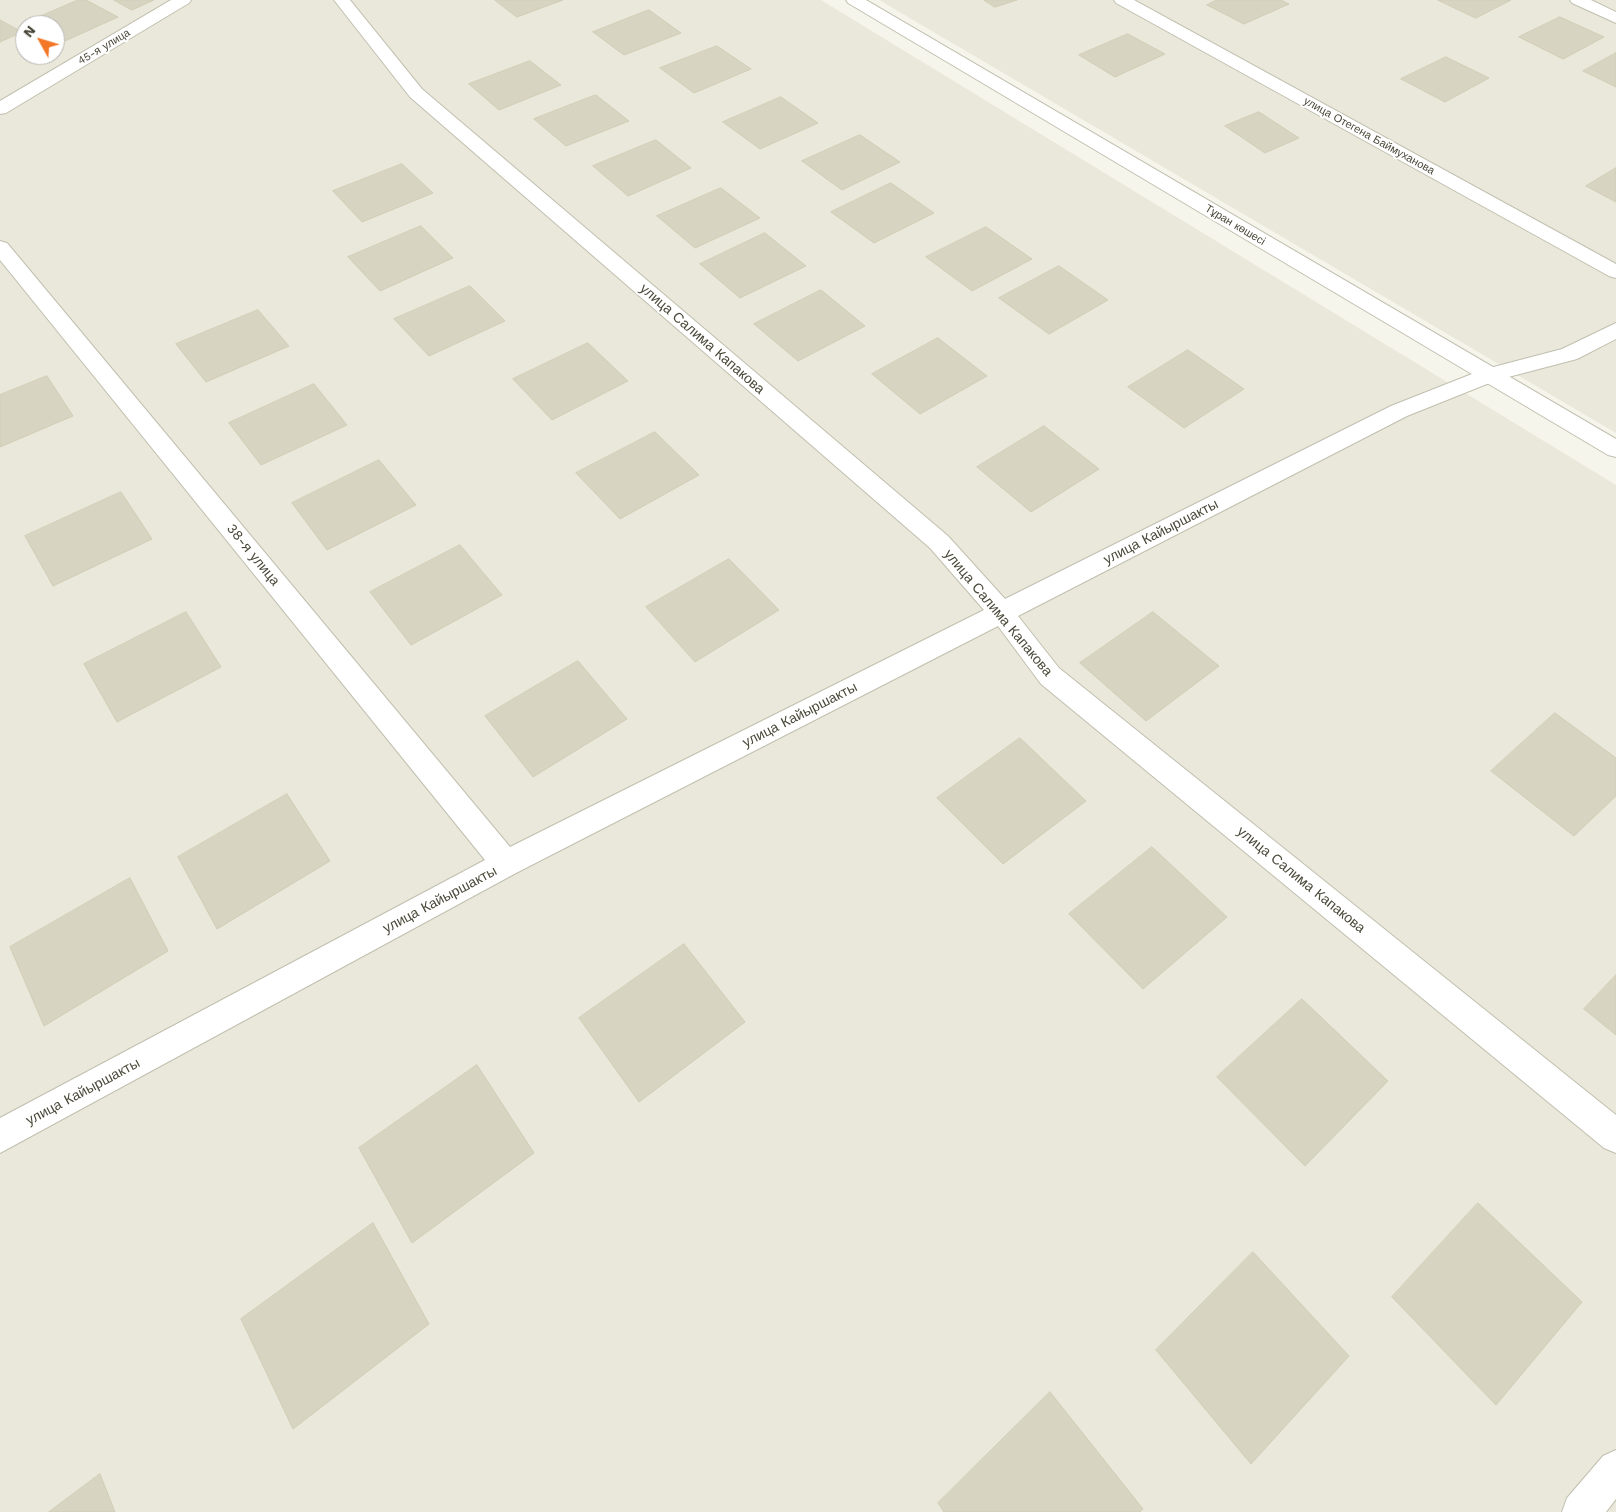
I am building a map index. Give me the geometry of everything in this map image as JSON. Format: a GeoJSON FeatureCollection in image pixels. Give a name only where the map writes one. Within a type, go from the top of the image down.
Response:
{"type":"FeatureCollection","features":[{"type":"Feature","properties":{"kind":"street","name":"45-я улица"},"geometry":{"type":"LineString","coordinates":[[0,108],[183,0]]}},
{"type":"Feature","properties":{"kind":"street","name":"улица Салима Капакова"},"geometry":{"type":"LineString","coordinates":[[342,0],[416,93],[939,542],[1002,613],[1050,676],[1616,1136]]}},
{"type":"Feature","properties":{"kind":"street","name":"Тұран көшесі"},"geometry":{"type":"LineString","coordinates":[[854,0],[1616,449]]}},
{"type":"Feature","properties":{"kind":"street","name":"улица Отегена Баймуханова"},"geometry":{"type":"LineString","coordinates":[[1122,0],[1616,272]]}},
{"type":"Feature","properties":{"kind":"street"},"geometry":{"type":"LineString","coordinates":[[1578,0],[1616,18]]}},
{"type":"Feature","properties":{"kind":"street","name":"38-я улица"},"geometry":{"type":"LineString","coordinates":[[0,247],[506,864]]}},
{"type":"Feature","properties":{"kind":"street","name":"улица Кайыршакты"},"geometry":{"type":"LineString","coordinates":[[0,1136],[506,864],[1399,411],[1490,376],[1569,354],[1616,330]]}},
{"type":"Feature","properties":{"kind":"street"},"geometry":{"type":"LineString","coordinates":[[1582,1512],[1616,1469]]}},
{"type":"Feature","properties":{"kind":"shaded area"},"geometry":{"type":"Polygon","coordinates":[[[0,0],[821,0],[1616,485],[1616,1512],[0,1512],[0,0]]]}},
{"type":"Feature","properties":{"kind":"shaded area"},"geometry":{"type":"Polygon","coordinates":[[[879,0],[1616,0],[1616,433],[879,0]]]}},
{"type":"Feature","properties":{"kind":"building"},"geometry":{"type":"Polygon","coordinates":[[[78,0],[86,0],[118,17],[65,41],[65,15],[44,15],[78,0]]]}},
{"type":"Feature","properties":{"kind":"building"},"geometry":{"type":"Polygon","coordinates":[[[114,0],[154,0],[132,10],[114,0]]]}},
{"type":"Feature","properties":{"kind":"building"},"geometry":{"type":"Polygon","coordinates":[[[495,0],[563,0],[517,17],[495,0]]]}},
{"type":"Feature","properties":{"kind":"building"},"geometry":{"type":"Polygon","coordinates":[[[984,0],[1017,0],[995,7],[984,0]]]}},
{"type":"Feature","properties":{"kind":"building"},"geometry":{"type":"Polygon","coordinates":[[[1217,0],[1281,0],[1289,4],[1244,24],[1207,5],[1217,0]]]}},
{"type":"Feature","properties":{"kind":"building"},"geometry":{"type":"Polygon","coordinates":[[[1438,0],[1511,0],[1476,18],[1438,0]]]}},
{"type":"Feature","properties":{"kind":"building"},"geometry":{"type":"Polygon","coordinates":[[[649,10],[681,33],[624,55],[593,32],[649,10]]]}},
{"type":"Feature","properties":{"kind":"building"},"geometry":{"type":"Polygon","coordinates":[[[1560,17],[1604,37],[1563,59],[1519,37],[1560,17]]]}},
{"type":"Feature","properties":{"kind":"building"},"geometry":{"type":"Polygon","coordinates":[[[0,20],[15,28],[15,35],[0,42],[0,20]]]}},
{"type":"Feature","properties":{"kind":"building"},"geometry":{"type":"Polygon","coordinates":[[[1128,34],[1165,54],[1115,77],[1079,55],[1128,34]]]}},
{"type":"Feature","properties":{"kind":"building"},"geometry":{"type":"Polygon","coordinates":[[[717,46],[751,69],[694,93],[660,68],[717,46]]]}},
{"type":"Feature","properties":{"kind":"building"},"geometry":{"type":"Polygon","coordinates":[[[1616,53],[1616,87],[1583,71],[1616,53]]]}},
{"type":"Feature","properties":{"kind":"building"},"geometry":{"type":"Polygon","coordinates":[[[1446,57],[1489,78],[1445,102],[1401,79],[1446,57]]]}},
{"type":"Feature","properties":{"kind":"building"},"geometry":{"type":"Polygon","coordinates":[[[530,61],[561,85],[499,110],[469,84],[530,61]]]}},
{"type":"Feature","properties":{"kind":"building"},"geometry":{"type":"Polygon","coordinates":[[[596,95],[629,121],[566,146],[534,119],[596,95]]]}},
{"type":"Feature","properties":{"kind":"building"},"geometry":{"type":"Polygon","coordinates":[[[781,97],[818,123],[760,149],[723,122],[781,97]]]}},
{"type":"Feature","properties":{"kind":"building"},"geometry":{"type":"Polygon","coordinates":[[[1259,112],[1299,138],[1265,153],[1225,126],[1259,112]]]}},
{"type":"Feature","properties":{"kind":"building"},"geometry":{"type":"Polygon","coordinates":[[[860,135],[900,162],[842,190],[802,161],[860,135]]]}},
{"type":"Feature","properties":{"kind":"building"},"geometry":{"type":"Polygon","coordinates":[[[656,140],[691,168],[628,196],[593,166],[656,140]]]}},
{"type":"Feature","properties":{"kind":"building"},"geometry":{"type":"Polygon","coordinates":[[[402,164],[433,193],[362,222],[333,191],[402,164]]]}},
{"type":"Feature","properties":{"kind":"building"},"geometry":{"type":"Polygon","coordinates":[[[1616,168],[1616,202],[1586,186],[1616,168]]]}},
{"type":"Feature","properties":{"kind":"building"},"geometry":{"type":"Polygon","coordinates":[[[891,183],[934,213],[874,243],[831,212],[891,183]]]}},
{"type":"Feature","properties":{"kind":"building"},"geometry":{"type":"Polygon","coordinates":[[[721,188],[760,218],[695,248],[657,216],[721,188]]]}},
{"type":"Feature","properties":{"kind":"building"},"geometry":{"type":"Polygon","coordinates":[[[421,226],[453,258],[380,291],[348,257],[421,226]]]}},
{"type":"Feature","properties":{"kind":"building"},"geometry":{"type":"Polygon","coordinates":[[[986,227],[1032,259],[972,291],[926,257],[986,227]]]}},
{"type":"Feature","properties":{"kind":"building"},"geometry":{"type":"Polygon","coordinates":[[[765,233],[806,266],[740,298],[700,264],[765,233]]]}},
{"type":"Feature","properties":{"kind":"building"},"geometry":{"type":"Polygon","coordinates":[[[1059,266],[1108,300],[1049,334],[999,298],[1059,266]]]}},
{"type":"Feature","properties":{"kind":"building"},"geometry":{"type":"Polygon","coordinates":[[[470,286],[505,321],[429,356],[394,319],[470,286]]]}},
{"type":"Feature","properties":{"kind":"building"},"geometry":{"type":"Polygon","coordinates":[[[821,290],[865,326],[798,361],[754,324],[821,290]]]}},
{"type":"Feature","properties":{"kind":"building"},"geometry":{"type":"Polygon","coordinates":[[[258,310],[289,346],[206,382],[176,344],[258,310]]]}},
{"type":"Feature","properties":{"kind":"building"},"geometry":{"type":"Polygon","coordinates":[[[938,338],[987,376],[920,414],[872,374],[938,338]]]}},
{"type":"Feature","properties":{"kind":"building"},"geometry":{"type":"Polygon","coordinates":[[[588,343],[628,381],[552,420],[513,379],[588,343]]]}},
{"type":"Feature","properties":{"kind":"building"},"geometry":{"type":"Polygon","coordinates":[[[1188,350],[1244,389],[1184,428],[1128,387],[1188,350]]]}},
{"type":"Feature","properties":{"kind":"building"},"geometry":{"type":"Polygon","coordinates":[[[47,376],[73,416],[0,447],[0,395],[47,376]]]}},
{"type":"Feature","properties":{"kind":"building"},"geometry":{"type":"Polygon","coordinates":[[[314,384],[347,425],[261,465],[229,423],[314,384]]]}},
{"type":"Feature","properties":{"kind":"building"},"geometry":{"type":"Polygon","coordinates":[[[1044,426],[1099,469],[1031,512],[977,467],[1044,426]]]}},
{"type":"Feature","properties":{"kind":"building"},"geometry":{"type":"Polygon","coordinates":[[[655,432],[699,475],[620,519],[576,473],[655,432]]]}},
{"type":"Feature","properties":{"kind":"building"},"geometry":{"type":"Polygon","coordinates":[[[379,460],[416,505],[327,550],[292,503],[379,460]]]}},
{"type":"Feature","properties":{"kind":"building"},"geometry":{"type":"Polygon","coordinates":[[[121,492],[152,539],[53,586],[25,536],[121,492]]]}},
{"type":"Feature","properties":{"kind":"building"},"geometry":{"type":"Polygon","coordinates":[[[460,545],[502,595],[411,645],[370,592],[460,545]]]}},
{"type":"Feature","properties":{"kind":"building"},"geometry":{"type":"Polygon","coordinates":[[[729,559],[779,610],[695,662],[646,607],[729,559]]]}},
{"type":"Feature","properties":{"kind":"building"},"geometry":{"type":"Polygon","coordinates":[[[186,612],[221,667],[117,722],[84,664],[186,612]]]}},
{"type":"Feature","properties":{"kind":"building"},"geometry":{"type":"Polygon","coordinates":[[[1153,612],[1219,666],[1146,721],[1080,663],[1153,612]]]}},
{"type":"Feature","properties":{"kind":"building"},"geometry":{"type":"Polygon","coordinates":[[[578,661],[627,719],[533,777],[485,716],[578,661]]]}},
{"type":"Feature","properties":{"kind":"building"},"geometry":{"type":"Polygon","coordinates":[[[1555,713],[1616,758],[1616,796],[1574,836],[1491,771],[1555,713]]]}},
{"type":"Feature","properties":{"kind":"building"},"geometry":{"type":"Polygon","coordinates":[[[1020,738],[1086,801],[1003,864],[937,798],[1020,738]]]}},
{"type":"Feature","properties":{"kind":"building"},"geometry":{"type":"Polygon","coordinates":[[[287,794],[330,861],[217,929],[178,857],[287,794]]]}},
{"type":"Feature","properties":{"kind":"building"},"geometry":{"type":"Polygon","coordinates":[[[1152,847],[1227,917],[1143,989],[1069,914],[1152,847]]]}},
{"type":"Feature","properties":{"kind":"building"},"geometry":{"type":"Polygon","coordinates":[[[130,878],[168,951],[44,1026],[10,947],[130,878]]]}},
{"type":"Feature","properties":{"kind":"building"},"geometry":{"type":"Polygon","coordinates":[[[684,944],[745,1022],[639,1102],[579,1018],[684,944]]]}},
{"type":"Feature","properties":{"kind":"building"},"geometry":{"type":"Polygon","coordinates":[[[1616,975],[1616,1035],[1584,1009],[1616,975]]]}},
{"type":"Feature","properties":{"kind":"building"},"geometry":{"type":"Polygon","coordinates":[[[1302,999],[1388,1081],[1305,1166],[1217,1077],[1302,999]]]}},
{"type":"Feature","properties":{"kind":"building"},"geometry":{"type":"Polygon","coordinates":[[[477,1065],[534,1153],[412,1243],[359,1148],[477,1065]]]}},
{"type":"Feature","properties":{"kind":"building"},"geometry":{"type":"Polygon","coordinates":[[[1478,1203],[1582,1302],[1496,1405],[1392,1297],[1478,1203]]]}},
{"type":"Feature","properties":{"kind":"building"},"geometry":{"type":"Polygon","coordinates":[[[373,1223],[429,1324],[293,1429],[241,1319],[373,1223]]]}},
{"type":"Feature","properties":{"kind":"building"},"geometry":{"type":"Polygon","coordinates":[[[1253,1252],[1349,1356],[1251,1464],[1156,1350],[1253,1252]]]}},
{"type":"Feature","properties":{"kind":"building"},"geometry":{"type":"Polygon","coordinates":[[[1050,1392],[1143,1509],[1140,1512],[944,1512],[938,1503],[1050,1392]]]}},
{"type":"Feature","properties":{"kind":"building"},"geometry":{"type":"Polygon","coordinates":[[[100,1474],[115,1512],[49,1512],[100,1474]]]}}]}
